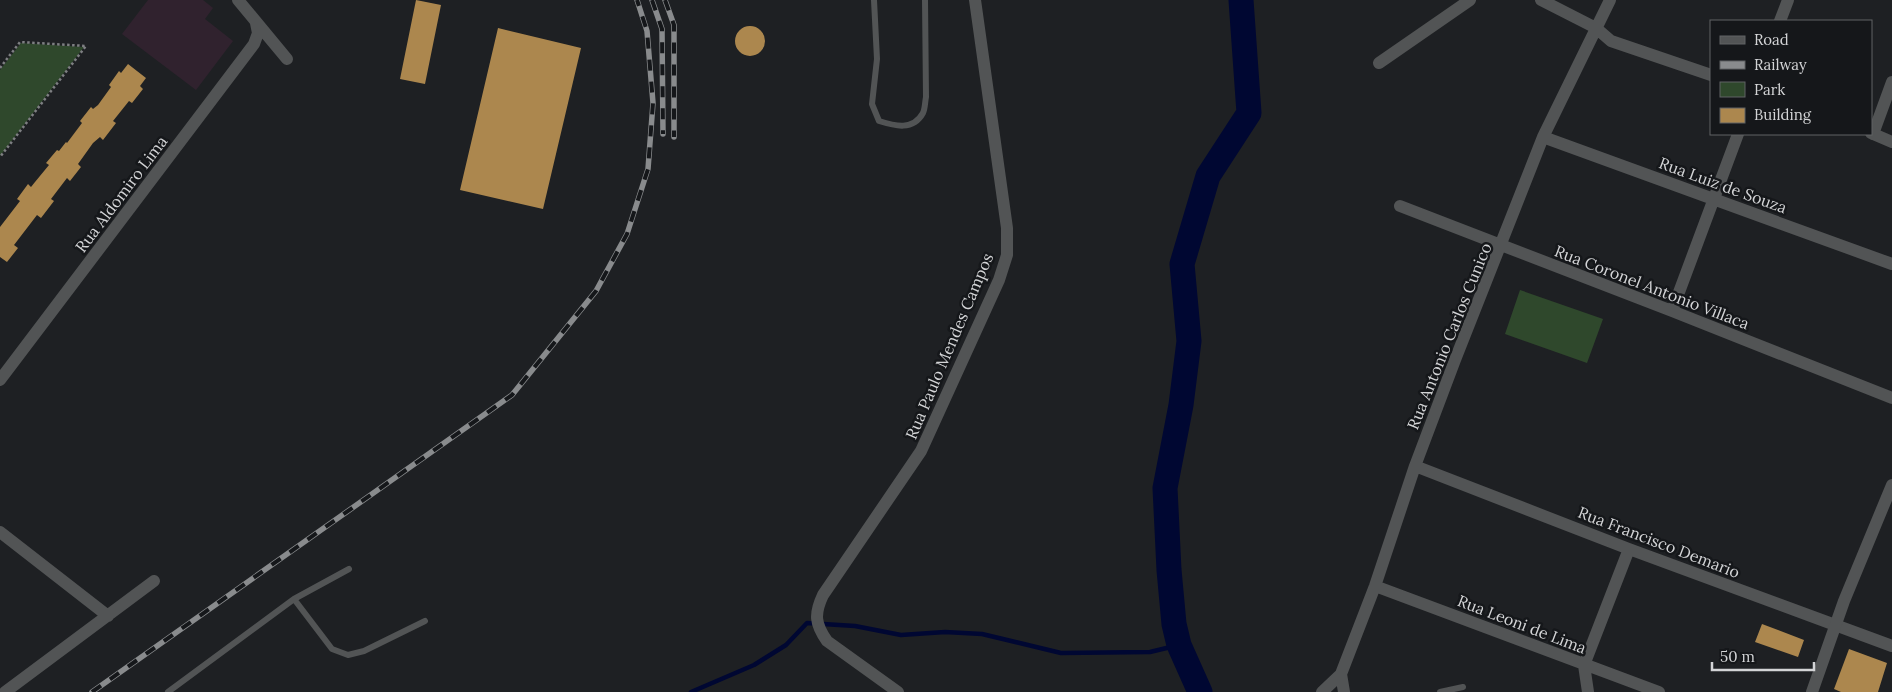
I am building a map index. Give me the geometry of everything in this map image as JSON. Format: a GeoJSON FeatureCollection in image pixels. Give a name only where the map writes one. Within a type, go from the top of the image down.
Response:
{"type":"FeatureCollection","features":[{"type":"Feature","properties":{"kind":"street"},"geometry":{"type":"LineString","coordinates":[[238,0],[287,59]]}},
{"type":"Feature","properties":{"kind":"street","name":"Rua Paulo Mendes Campos"},"geometry":{"type":"LineString","coordinates":[[898,692],[827,641],[819,630],[816,616],[823,595],[921,451],[999,280],[1006,255],[1007,228],[975,0]]}},
{"type":"Feature","properties":{"kind":"street"},"geometry":{"type":"LineString","coordinates":[[1379,63],[1470,0]]}},
{"type":"Feature","properties":{"kind":"street"},"geometry":{"type":"LineString","coordinates":[[1541,0],[1596,28],[1611,41],[1710,75]]}},
{"type":"Feature","properties":{"kind":"street","name":"Rua Antonio Carlos Cunico"},"geometry":{"type":"LineString","coordinates":[[1341,674],[1375,586],[1415,466],[1543,137],[1610,0]]}},
{"type":"Feature","properties":{"kind":"street"},"geometry":{"type":"LineString","coordinates":[[1780,20],[1788,0]]}},
{"type":"Feature","properties":{"kind":"street","name":"Rua Aldomiro Lima"},"geometry":{"type":"LineString","coordinates":[[0,380],[254,44],[258,33],[256,23]]}},
{"type":"Feature","properties":{"kind":"street"},"geometry":{"type":"LineString","coordinates":[[1892,82],[1872,134],[1892,142]]}},
{"type":"Feature","properties":{"kind":"street"},"geometry":{"type":"LineString","coordinates":[[1672,311],[1738,135]]}},
{"type":"Feature","properties":{"kind":"street","name":"Rua Luiz de Souza"},"geometry":{"type":"LineString","coordinates":[[1543,137],[1892,264]]}},
{"type":"Feature","properties":{"kind":"street","name":"Rua Coronel Antonio Villaca"},"geometry":{"type":"LineString","coordinates":[[1400,206],[1892,398]]}},
{"type":"Feature","properties":{"kind":"street","name":"Rua Francisco Demario"},"geometry":{"type":"LineString","coordinates":[[1415,466],[1629,549],[1892,646]]}},
{"type":"Feature","properties":{"kind":"street"},"geometry":{"type":"LineString","coordinates":[[1812,692],[1836,625],[1892,485]]}},
{"type":"Feature","properties":{"kind":"street"},"geometry":{"type":"LineString","coordinates":[[0,532],[108,616]]}},
{"type":"Feature","properties":{"kind":"street"},"geometry":{"type":"LineString","coordinates":[[1588,692],[1584,665],[1629,549]]}},
{"type":"Feature","properties":{"kind":"street"},"geometry":{"type":"LineString","coordinates":[[5,692],[154,581]]}},
{"type":"Feature","properties":{"kind":"street","name":"Rua Leoni de Lima"},"geometry":{"type":"LineString","coordinates":[[1375,586],[1658,692]]}},
{"type":"Feature","properties":{"kind":"street"},"geometry":{"type":"LineString","coordinates":[[1322,692],[1341,674]]}},
{"type":"Feature","properties":{"kind":"street"},"geometry":{"type":"LineString","coordinates":[[1341,674],[1344,692]]}},
{"type":"Feature","properties":{"kind":"lane"},"geometry":{"type":"LineString","coordinates":[[874,0],[876,59],[872,104],[880,121],[898,127],[914,123],[923,113],[926,97],[925,0]]}},
{"type":"Feature","properties":{"kind":"lane"},"geometry":{"type":"LineString","coordinates":[[168,692],[294,599],[350,569]]}},
{"type":"Feature","properties":{"kind":"lane"},"geometry":{"type":"LineString","coordinates":[[294,599],[332,649],[348,655],[364,651],[425,621]]}},
{"type":"Feature","properties":{"kind":"lane"},"geometry":{"type":"LineString","coordinates":[[1440,692],[1463,687]]}},
{"type":"Feature","properties":{"kind":"path"},"geometry":{"type":"LineString","coordinates":[[0,68],[20,42],[86,46],[0,157]]}},
{"type":"Feature","properties":{"kind":"shaded area"},"geometry":{"type":"Polygon","coordinates":[[[148,0],[203,0],[213,8],[205,19],[233,41],[196,90],[122,34],[148,0]]]}},
{"type":"Feature","properties":{"kind":"green space"},"geometry":{"type":"Polygon","coordinates":[[[21,43],[84,47],[0,156],[0,70],[21,43]]]}},
{"type":"Feature","properties":{"kind":"green space"},"geometry":{"type":"Polygon","coordinates":[[[1520,290],[1603,319],[1587,363],[1505,334],[1520,290]]]}},
{"type":"Feature","properties":{"kind":"building"},"geometry":{"type":"Polygon","coordinates":[[[416,0],[441,5],[425,84],[400,79],[416,0]]]}},
{"type":"Feature","properties":{"kind":"building"},"geometry":{"type":"Polygon","coordinates":[[[750,26],[761,30],[765,41],[761,52],[750,56],[739,52],[735,41],[739,30],[750,26]]]}},
{"type":"Feature","properties":{"kind":"building"},"geometry":{"type":"Polygon","coordinates":[[[498,28],[581,48],[543,209],[460,190],[498,28]]]}},
{"type":"Feature","properties":{"kind":"building"},"geometry":{"type":"Polygon","coordinates":[[[128,64],[146,78],[140,86],[143,89],[132,103],[129,101],[113,121],[116,123],[103,140],[100,137],[93,143],[78,164],[81,167],[70,181],[67,178],[51,199],[54,201],[41,218],[37,215],[14,245],[18,248],[7,262],[0,257],[0,227],[20,201],[17,199],[28,184],[31,187],[49,165],[46,163],[57,150],[59,151],[67,143],[82,123],[80,121],[91,107],[93,109],[98,105],[111,87],[109,85],[119,71],[121,73],[128,64]]]}},
{"type":"Feature","properties":{"kind":"building"},"geometry":{"type":"Polygon","coordinates":[[[1762,624],[1804,640],[1798,657],[1755,642],[1762,624]]]}},
{"type":"Feature","properties":{"kind":"building"},"geometry":{"type":"Polygon","coordinates":[[[1849,649],[1887,663],[1878,692],[1841,692],[1834,689],[1849,649]]]}},
{"type":"Feature","properties":{"kind":"waterway"},"geometry":{"type":"LineString","coordinates":[[1200,692],[1179,645],[1174,624],[1165,488],[1181,405],[1189,341],[1182,264],[1208,176],[1249,113],[1241,0]]}},
{"type":"Feature","properties":{"kind":"waterway"},"geometry":{"type":"LineString","coordinates":[[691,692],[754,665],[786,645],[807,623],[855,626],[901,635],[945,632],[982,634],[1061,653],[1150,652],[1179,645]]}},
{"type":"Feature","properties":{"kind":"railway"},"geometry":{"type":"LineString","coordinates":[[92,692],[512,395],[596,291],[627,234],[648,169],[653,103],[647,31],[637,0]]}},
{"type":"Feature","properties":{"kind":"railway"},"geometry":{"type":"LineString","coordinates":[[652,0],[662,29],[663,134]]}},
{"type":"Feature","properties":{"kind":"railway"},"geometry":{"type":"LineString","coordinates":[[665,0],[674,25],[674,137]]}}]}
